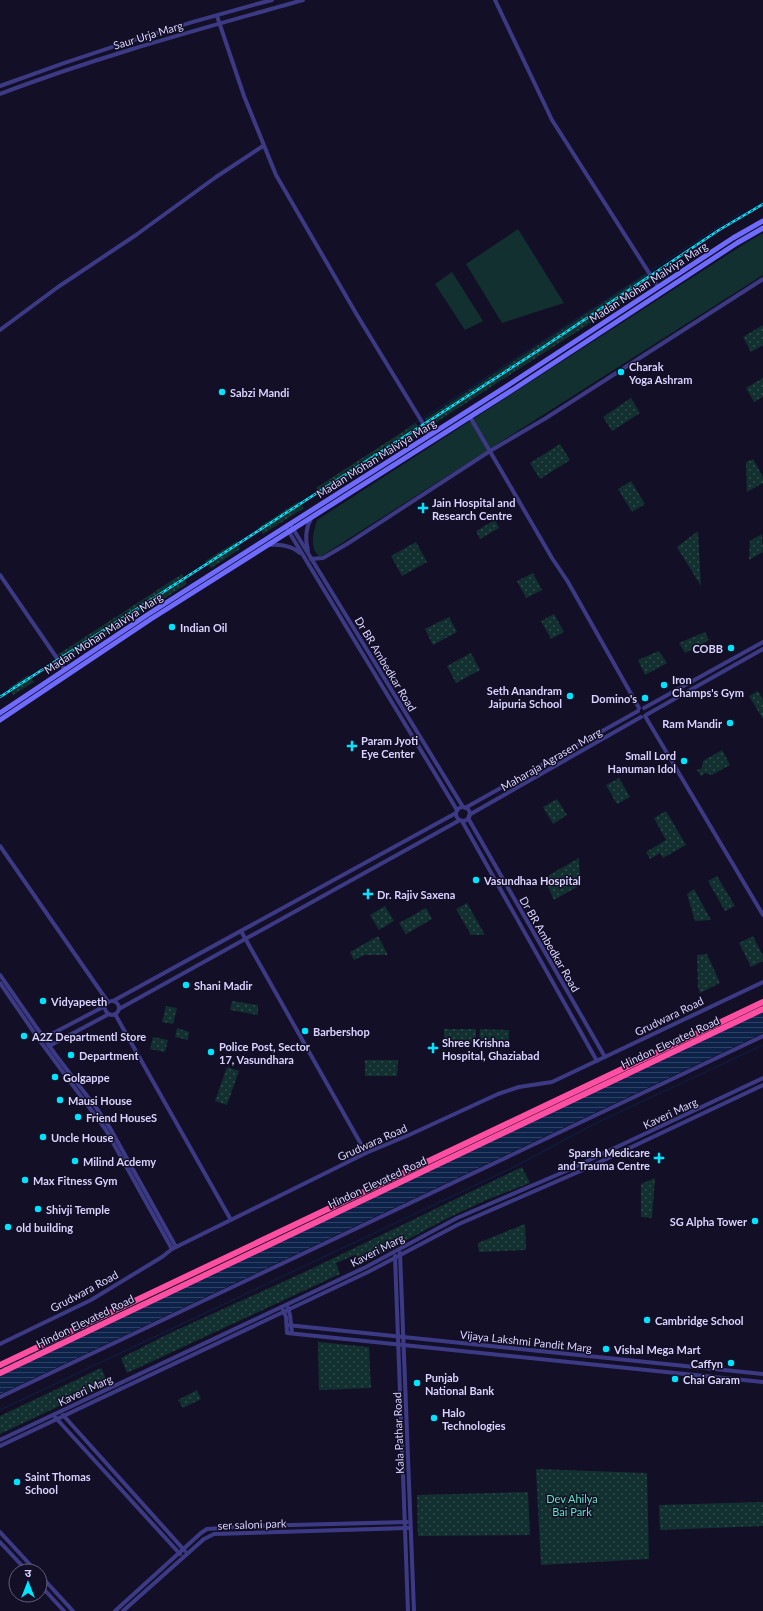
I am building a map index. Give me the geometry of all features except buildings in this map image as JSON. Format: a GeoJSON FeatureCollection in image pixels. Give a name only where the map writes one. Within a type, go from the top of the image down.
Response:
{"type":"FeatureCollection","features":[{"type":"Feature","properties":{"kind":"highway","name":"Hindon Elevated Road"},"geometry":{"type":"LineString","coordinates":[[0,1364],[763,1002]]}},
{"type":"Feature","properties":{"kind":"highway","name":"Hindon Elevated Road"},"geometry":{"type":"LineString","coordinates":[[0,1373],[763,1008]]}},
{"type":"Feature","properties":{"kind":"main road","name":"Madan Mohan Malviya Marg"},"geometry":{"type":"LineString","coordinates":[[0,713],[147,615],[430,435],[733,238],[763,221]]}},
{"type":"Feature","properties":{"kind":"main road","name":"Madan Mohan Malviya Marg"},"geometry":{"type":"LineString","coordinates":[[0,720],[150,619],[311,519],[737,243],[763,228]]}},
{"type":"Feature","properties":{"kind":"street","name":"Saur Urja Marg"},"geometry":{"type":"LineString","coordinates":[[0,86],[80,58],[272,0]]}},
{"type":"Feature","properties":{"kind":"street","name":"Saur Urja Marg"},"geometry":{"type":"LineString","coordinates":[[0,94],[83,64],[145,44],[303,0]]}},
{"type":"Feature","properties":{"kind":"street"},"geometry":{"type":"LineString","coordinates":[[495,0],[552,120],[658,287]]}},
{"type":"Feature","properties":{"kind":"street"},"geometry":{"type":"LineString","coordinates":[[217,16],[231,63],[263,146],[276,175],[296,212],[430,435]]}},
{"type":"Feature","properties":{"kind":"street"},"geometry":{"type":"LineString","coordinates":[[80,58],[83,64]]}},
{"type":"Feature","properties":{"kind":"street"},"geometry":{"type":"LineString","coordinates":[[0,330],[58,287],[136,235],[216,177],[263,146]]}},
{"type":"Feature","properties":{"kind":"street"},"geometry":{"type":"LineString","coordinates":[[268,545],[280,544],[291,547],[308,557],[323,558],[763,279]]}},
{"type":"Feature","properties":{"kind":"street"},"geometry":{"type":"LineString","coordinates":[[470,417],[552,558],[568,582],[640,709],[647,712],[644,716]]}},
{"type":"Feature","properties":{"kind":"street"},"geometry":{"type":"LineString","coordinates":[[308,557],[306,538],[307,526],[311,519]]}},
{"type":"Feature","properties":{"kind":"street","name":"Dr BR Ambedkar Road"},"geometry":{"type":"LineString","coordinates":[[288,526],[464,808]]}},
{"type":"Feature","properties":{"kind":"street","name":"Dr BR Ambedkar Road"},"geometry":{"type":"LineString","coordinates":[[308,557],[456,812]]}},
{"type":"Feature","properties":{"kind":"street"},"geometry":{"type":"LineString","coordinates":[[0,575],[65,670]]}},
{"type":"Feature","properties":{"kind":"street","name":"Maharaja Agrasen Marg"},"geometry":{"type":"LineString","coordinates":[[464,808],[763,642]]}},
{"type":"Feature","properties":{"kind":"street","name":"Maharaja Agrasen Marg"},"geometry":{"type":"LineString","coordinates":[[469,817],[763,649]]}},
{"type":"Feature","properties":{"kind":"street"},"geometry":{"type":"LineString","coordinates":[[640,709],[638,714],[644,716],[763,915]]}},
{"type":"Feature","properties":{"kind":"street"},"geometry":{"type":"LineString","coordinates":[[40,1041],[456,812],[464,808],[469,812],[469,817],[119,1009],[115,1014]]}},
{"type":"Feature","properties":{"kind":"street"},"geometry":{"type":"LineString","coordinates":[[456,812],[457,818],[461,821]]}},
{"type":"Feature","properties":{"kind":"street","name":"Dr BR Ambedkar Road"},"geometry":{"type":"LineString","coordinates":[[469,817],[605,1057]]}},
{"type":"Feature","properties":{"kind":"street","name":"Dr BR Ambedkar Road"},"geometry":{"type":"LineString","coordinates":[[461,821],[597,1060]]}},
{"type":"Feature","properties":{"kind":"street"},"geometry":{"type":"LineString","coordinates":[[0,846],[109,1003],[117,1004],[119,1009]]}},
{"type":"Feature","properties":{"kind":"street"},"geometry":{"type":"LineString","coordinates":[[241,931],[366,1153]]}},
{"type":"Feature","properties":{"kind":"street"},"geometry":{"type":"LineString","coordinates":[[0,975],[110,1128],[174,1248]]}},
{"type":"Feature","properties":{"kind":"street","name":"Grudwara Road"},"geometry":{"type":"LineString","coordinates":[[0,1344],[91,1300],[162,1257],[174,1248],[366,1153],[498,1094],[519,1087],[552,1082],[763,982]]}},
{"type":"Feature","properties":{"kind":"street"},"geometry":{"type":"LineString","coordinates":[[0,983],[40,1041],[106,1130],[174,1248]]}},
{"type":"Feature","properties":{"kind":"street"},"geometry":{"type":"LineString","coordinates":[[109,1003],[105,1010],[109,1014]]}},
{"type":"Feature","properties":{"kind":"street"},"geometry":{"type":"LineString","coordinates":[[46,1048],[109,1014],[115,1014]]}},
{"type":"Feature","properties":{"kind":"street"},"geometry":{"type":"LineString","coordinates":[[115,1014],[231,1220]]}},
{"type":"Feature","properties":{"kind":"street"},"geometry":{"type":"LineString","coordinates":[[0,1397],[763,1036]]}},
{"type":"Feature","properties":{"kind":"street","name":"Kaveri Marg"},"geometry":{"type":"LineString","coordinates":[[0,1440],[366,1267],[457,1218],[566,1171],[763,1078]]}},
{"type":"Feature","properties":{"kind":"street","name":"Kaveri Marg"},"geometry":{"type":"LineString","coordinates":[[0,1446],[396,1257],[458,1224],[585,1169],[763,1084]]}},
{"type":"Feature","properties":{"kind":"street"},"geometry":{"type":"LineString","coordinates":[[398,1250],[401,1254]]}},
{"type":"Feature","properties":{"kind":"street"},"geometry":{"type":"LineString","coordinates":[[393,1252],[396,1257]]}},
{"type":"Feature","properties":{"kind":"street","name":"Kala Pathar Road"},"geometry":{"type":"LineString","coordinates":[[401,1254],[401,1337],[399,1345],[408,1611]]}},
{"type":"Feature","properties":{"kind":"street","name":"Kala Pathar Road"},"geometry":{"type":"LineString","coordinates":[[396,1257],[401,1337],[404,1345],[414,1611]]}},
{"type":"Feature","properties":{"kind":"street"},"geometry":{"type":"LineString","coordinates":[[286,1304],[288,1309],[289,1325]]}},
{"type":"Feature","properties":{"kind":"street"},"geometry":{"type":"LineString","coordinates":[[281,1306],[289,1325]]}},
{"type":"Feature","properties":{"kind":"street","name":"Vijaya Lakshmi Pandit Marg"},"geometry":{"type":"LineString","coordinates":[[763,1374],[289,1325],[290,1333],[763,1382]]}},
{"type":"Feature","properties":{"kind":"street"},"geometry":{"type":"LineString","coordinates":[[170,1359],[173,1364]]}},
{"type":"Feature","properties":{"kind":"street"},"geometry":{"type":"LineString","coordinates":[[60,1412],[187,1553]]}},
{"type":"Feature","properties":{"kind":"street"},"geometry":{"type":"LineString","coordinates":[[53,1415],[183,1557]]}},
{"type":"Feature","properties":{"kind":"street"},"geometry":{"type":"LineString","coordinates":[[115,1611],[201,1533],[212,1528],[410,1522]]}},
{"type":"Feature","properties":{"kind":"street","name":"ser saloni park"},"geometry":{"type":"LineString","coordinates":[[123,1611],[187,1553],[204,1539],[214,1534],[411,1528]]}},
{"type":"Feature","properties":{"kind":"street"},"geometry":{"type":"LineString","coordinates":[[0,1532],[29,1563]]}},
{"type":"Feature","properties":{"kind":"street"},"geometry":{"type":"LineString","coordinates":[[0,1542],[20,1563]]}},
{"type":"Feature","properties":{"kind":"street"},"geometry":{"type":"LineString","coordinates":[[48,1584],[73,1611]]}},
{"type":"Feature","properties":{"kind":"street"},"geometry":{"type":"LineString","coordinates":[[48,1594],[64,1611]]}},
{"type":"Feature","properties":{"kind":"green space"},"geometry":{"type":"Polygon","coordinates":[[[518,229],[564,303],[502,323],[466,264],[518,229]]]}},
{"type":"Feature","properties":{"kind":"green space"},"geometry":{"type":"Polygon","coordinates":[[[763,233],[763,275],[320,557],[314,549],[314,530],[317,520],[763,233]]]}},
{"type":"Feature","properties":{"kind":"green space"},"geometry":{"type":"Polygon","coordinates":[[[452,272],[483,321],[465,330],[435,284],[452,272]]]}},
{"type":"Feature","properties":{"kind":"green space"},"geometry":{"type":"Polygon","coordinates":[[[647,274],[651,281],[648,286],[432,425],[428,425],[425,419],[647,274]]]}},
{"type":"Feature","properties":{"kind":"green space"},"geometry":{"type":"Polygon","coordinates":[[[763,325],[763,345],[751,352],[743,337],[763,325]]]}},
{"type":"Feature","properties":{"kind":"green space"},"geometry":{"type":"Polygon","coordinates":[[[763,378],[763,397],[754,402],[746,388],[763,378]]]}},
{"type":"Feature","properties":{"kind":"green space"},"geometry":{"type":"Polygon","coordinates":[[[631,398],[640,413],[612,431],[603,417],[631,398]]]}},
{"type":"Feature","properties":{"kind":"green space"},"geometry":{"type":"Polygon","coordinates":[[[416,423],[419,429],[419,434],[322,496],[316,488],[416,423]]]}},
{"type":"Feature","properties":{"kind":"green space"},"geometry":{"type":"Polygon","coordinates":[[[560,444],[570,460],[540,479],[530,463],[560,444]]]}},
{"type":"Feature","properties":{"kind":"green space"},"geometry":{"type":"Polygon","coordinates":[[[753,459],[763,477],[763,483],[747,492],[746,462],[753,459]]]}},
{"type":"Feature","properties":{"kind":"green space"},"geometry":{"type":"Polygon","coordinates":[[[631,481],[645,504],[632,512],[618,489],[631,481]]]}},
{"type":"Feature","properties":{"kind":"green space"},"geometry":{"type":"Polygon","coordinates":[[[299,501],[304,508],[263,534],[258,528],[299,501]]]}},
{"type":"Feature","properties":{"kind":"green space"},"geometry":{"type":"Polygon","coordinates":[[[495,520],[499,528],[480,539],[476,531],[495,520]]]}},
{"type":"Feature","properties":{"kind":"green space"},"geometry":{"type":"Polygon","coordinates":[[[698,531],[701,586],[677,547],[698,531]]]}},
{"type":"Feature","properties":{"kind":"green space"},"geometry":{"type":"Polygon","coordinates":[[[762,534],[763,552],[749,560],[750,541],[762,534]]]}},
{"type":"Feature","properties":{"kind":"green space"},"geometry":{"type":"Polygon","coordinates":[[[237,541],[240,549],[211,568],[205,561],[237,541]]]}},
{"type":"Feature","properties":{"kind":"green space"},"geometry":{"type":"Polygon","coordinates":[[[416,542],[427,562],[402,576],[391,556],[416,542]]]}},
{"type":"Feature","properties":{"kind":"green space"},"geometry":{"type":"Polygon","coordinates":[[[533,573],[542,590],[526,598],[517,581],[533,573]]]}},
{"type":"Feature","properties":{"kind":"green space"},"geometry":{"type":"Polygon","coordinates":[[[182,574],[187,584],[61,663],[57,655],[182,574]]]}},
{"type":"Feature","properties":{"kind":"green space"},"geometry":{"type":"Polygon","coordinates":[[[554,614],[564,632],[551,639],[541,621],[554,614]]]}},
{"type":"Feature","properties":{"kind":"green space"},"geometry":{"type":"Polygon","coordinates":[[[449,617],[457,632],[433,645],[425,629],[449,617]]]}},
{"type":"Feature","properties":{"kind":"green space"},"geometry":{"type":"Polygon","coordinates":[[[705,632],[709,640],[685,653],[679,643],[705,632]]]}},
{"type":"Feature","properties":{"kind":"green space"},"geometry":{"type":"Polygon","coordinates":[[[659,651],[667,663],[645,675],[638,660],[659,651]]]}},
{"type":"Feature","properties":{"kind":"green space"},"geometry":{"type":"Polygon","coordinates":[[[471,653],[480,670],[456,683],[447,666],[471,653]]]}},
{"type":"Feature","properties":{"kind":"green space"},"geometry":{"type":"Polygon","coordinates":[[[28,675],[34,682],[13,695],[9,688],[28,675]]]}},
{"type":"Feature","properties":{"kind":"green space"},"geometry":{"type":"Polygon","coordinates":[[[758,691],[763,700],[763,719],[749,696],[758,691]]]}},
{"type":"Feature","properties":{"kind":"green space"},"geometry":{"type":"Polygon","coordinates":[[[722,750],[730,765],[712,775],[705,773],[701,776],[697,770],[702,768],[703,761],[722,750]]]}},
{"type":"Feature","properties":{"kind":"green space"},"geometry":{"type":"Polygon","coordinates":[[[619,778],[630,797],[617,804],[606,785],[619,778]]]}},
{"type":"Feature","properties":{"kind":"green space"},"geometry":{"type":"Polygon","coordinates":[[[557,799],[567,815],[553,824],[543,807],[557,799]]]}},
{"type":"Feature","properties":{"kind":"green space"},"geometry":{"type":"Polygon","coordinates":[[[666,811],[686,845],[663,858],[660,853],[650,859],[646,852],[666,840],[654,818],[666,811]]]}},
{"type":"Feature","properties":{"kind":"green space"},"geometry":{"type":"Polygon","coordinates":[[[579,858],[580,885],[554,900],[544,878],[579,858]]]}},
{"type":"Feature","properties":{"kind":"green space"},"geometry":{"type":"Polygon","coordinates":[[[717,876],[735,906],[725,911],[708,881],[717,876]]]}},
{"type":"Feature","properties":{"kind":"green space"},"geometry":{"type":"Polygon","coordinates":[[[694,889],[711,920],[695,921],[687,894],[694,889]]]}},
{"type":"Feature","properties":{"kind":"green space"},"geometry":{"type":"Polygon","coordinates":[[[467,903],[485,935],[471,935],[456,909],[467,903]]]}},
{"type":"Feature","properties":{"kind":"green space"},"geometry":{"type":"Polygon","coordinates":[[[385,906],[394,921],[379,930],[370,915],[385,906]]]}},
{"type":"Feature","properties":{"kind":"green space"},"geometry":{"type":"Polygon","coordinates":[[[426,908],[432,919],[406,934],[399,923],[426,908]]]}},
{"type":"Feature","properties":{"kind":"green space"},"geometry":{"type":"Polygon","coordinates":[[[378,936],[388,955],[364,955],[354,960],[350,952],[378,936]]]}},
{"type":"Feature","properties":{"kind":"green space"},"geometry":{"type":"Polygon","coordinates":[[[753,936],[763,956],[763,961],[751,967],[739,943],[753,936]]]}},
{"type":"Feature","properties":{"kind":"green space"},"geometry":{"type":"Polygon","coordinates":[[[707,954],[720,983],[700,993],[698,987],[697,955],[707,954]]]}},
{"type":"Feature","properties":{"kind":"green space"},"geometry":{"type":"Polygon","coordinates":[[[232,1001],[258,1005],[258,1015],[230,1010],[232,1001]]]}},
{"type":"Feature","properties":{"kind":"green space"},"geometry":{"type":"Polygon","coordinates":[[[166,1006],[177,1008],[173,1024],[162,1022],[166,1006]]]}},
{"type":"Feature","properties":{"kind":"green space"},"geometry":{"type":"Polygon","coordinates":[[[177,1028],[189,1032],[188,1040],[175,1037],[177,1028]]]}},
{"type":"Feature","properties":{"kind":"green space"},"geometry":{"type":"Polygon","coordinates":[[[444,1029],[476,1029],[476,1042],[444,1041],[444,1029]]]}},
{"type":"Feature","properties":{"kind":"green space"},"geometry":{"type":"Polygon","coordinates":[[[480,1029],[509,1030],[509,1042],[479,1041],[480,1029]]]}},
{"type":"Feature","properties":{"kind":"green space"},"geometry":{"type":"Polygon","coordinates":[[[153,1037],[168,1040],[165,1052],[150,1049],[153,1037]]]}},
{"type":"Feature","properties":{"kind":"green space"},"geometry":{"type":"Polygon","coordinates":[[[365,1060],[398,1060],[397,1076],[365,1076],[365,1060]]]}},
{"type":"Feature","properties":{"kind":"green space"},"geometry":{"type":"Polygon","coordinates":[[[227,1067],[239,1071],[227,1105],[215,1101],[227,1067]]]}},
{"type":"Feature","properties":{"kind":"green space"},"geometry":{"type":"Polygon","coordinates":[[[522,1167],[530,1183],[484,1201],[446,1219],[360,1265],[355,1255],[336,1263],[340,1274],[127,1373],[121,1358],[170,1333],[309,1270],[522,1167]]]}},
{"type":"Feature","properties":{"kind":"green space"},"geometry":{"type":"Polygon","coordinates":[[[655,1178],[652,1218],[641,1217],[641,1184],[655,1178]]]}},
{"type":"Feature","properties":{"kind":"green space"},"geometry":{"type":"Polygon","coordinates":[[[525,1224],[526,1250],[479,1252],[478,1243],[525,1224]]]}},
{"type":"Feature","properties":{"kind":"green space"},"geometry":{"type":"Polygon","coordinates":[[[318,1342],[369,1347],[371,1388],[319,1390],[318,1342]]]}},
{"type":"Feature","properties":{"kind":"green space"},"geometry":{"type":"Polygon","coordinates":[[[101,1368],[108,1383],[0,1434],[0,1416],[101,1368]]]}},
{"type":"Feature","properties":{"kind":"green space"},"geometry":{"type":"Polygon","coordinates":[[[197,1390],[201,1399],[183,1408],[178,1400],[197,1390]]]}},
{"type":"Feature","properties":{"kind":"green space","name":"Dev Ahilya Bai Park"},"geometry":{"type":"Polygon","coordinates":[[[536,1469],[647,1473],[649,1559],[541,1565],[536,1469]]]}},
{"type":"Feature","properties":{"kind":"green space"},"geometry":{"type":"Polygon","coordinates":[[[528,1492],[530,1535],[418,1536],[417,1495],[528,1492]]]}},
{"type":"Feature","properties":{"kind":"green space"},"geometry":{"type":"Polygon","coordinates":[[[763,1502],[763,1526],[660,1530],[659,1505],[763,1502]]]}},
{"type":"Feature","properties":{"kind":"water"},"geometry":{"type":"Polygon","coordinates":[[[763,1009],[763,1033],[0,1394],[0,1369],[763,1009]]]}},
{"type":"Feature","properties":{"kind":"waterway"},"geometry":{"type":"LineString","coordinates":[[650,271],[742,212]]}},
{"type":"Feature","properties":{"kind":"waterway"},"geometry":{"type":"LineString","coordinates":[[422,419],[647,273]]}},
{"type":"Feature","properties":{"kind":"waterway"},"geometry":{"type":"LineString","coordinates":[[409,427],[419,420]]}},
{"type":"Feature","properties":{"kind":"waterway"},"geometry":{"type":"LineString","coordinates":[[0,1410],[514,1167],[594,1124],[763,1045]]}},
{"type":"Feature","properties":{"kind":"railway"},"geometry":{"type":"LineString","coordinates":[[0,697],[539,350],[719,230],[763,204]]}},
{"type":"Feature","properties":{"kind":"place","name":"Charak Yoga Ashram"},"geometry":{"type":"Point","coordinates":[621,372]}},
{"type":"Feature","properties":{"kind":"place","name":"Sabzi Mandi"},"geometry":{"type":"Point","coordinates":[222,392]}},
{"type":"Feature","properties":{"kind":"place","name":"Jain Hospital and Research Centre"},"geometry":{"type":"Point","coordinates":[423,508]}},
{"type":"Feature","properties":{"kind":"place","name":"Indian Oil"},"geometry":{"type":"Point","coordinates":[172,627]}},
{"type":"Feature","properties":{"kind":"place","name":"COBB"},"geometry":{"type":"Point","coordinates":[731,648]}},
{"type":"Feature","properties":{"kind":"place","name":"Iron Champs's Gym"},"geometry":{"type":"Point","coordinates":[664,685]}},
{"type":"Feature","properties":{"kind":"place","name":"Seth Anandram Jaipuria School"},"geometry":{"type":"Point","coordinates":[570,696]}},
{"type":"Feature","properties":{"kind":"place","name":"Domino's"},"geometry":{"type":"Point","coordinates":[645,698]}},
{"type":"Feature","properties":{"kind":"place","name":"Ram Mandir"},"geometry":{"type":"Point","coordinates":[730,723]}},
{"type":"Feature","properties":{"kind":"place","name":"Param Jyoti Eye Center"},"geometry":{"type":"Point","coordinates":[352,746]}},
{"type":"Feature","properties":{"kind":"place","name":"Small Lord Hanuman Idol"},"geometry":{"type":"Point","coordinates":[684,761]}},
{"type":"Feature","properties":{"kind":"place","name":"Vasundhaa Hospital"},"geometry":{"type":"Point","coordinates":[476,880]}},
{"type":"Feature","properties":{"kind":"place","name":"Dr. Rajiv Saxena"},"geometry":{"type":"Point","coordinates":[368,894]}},
{"type":"Feature","properties":{"kind":"place","name":"Shani Madir"},"geometry":{"type":"Point","coordinates":[186,985]}},
{"type":"Feature","properties":{"kind":"place","name":"Vidyapeeth"},"geometry":{"type":"Point","coordinates":[43,1001]}},
{"type":"Feature","properties":{"kind":"place","name":"Barbershop"},"geometry":{"type":"Point","coordinates":[305,1031]}},
{"type":"Feature","properties":{"kind":"place","name":"A2Z Departmentl Store"},"geometry":{"type":"Point","coordinates":[24,1036]}},
{"type":"Feature","properties":{"kind":"place","name":"Shree Krishna Hospital, Ghaziabad"},"geometry":{"type":"Point","coordinates":[433,1048]}},
{"type":"Feature","properties":{"kind":"place","name":"Police Post, Sector 17, Vasundhara"},"geometry":{"type":"Point","coordinates":[211,1052]}},
{"type":"Feature","properties":{"kind":"place","name":"Department"},"geometry":{"type":"Point","coordinates":[71,1055]}},
{"type":"Feature","properties":{"kind":"place","name":"Golgappe"},"geometry":{"type":"Point","coordinates":[55,1077]}},
{"type":"Feature","properties":{"kind":"place","name":"Mausi House"},"geometry":{"type":"Point","coordinates":[60,1100]}},
{"type":"Feature","properties":{"kind":"place","name":"Friend HouseS"},"geometry":{"type":"Point","coordinates":[78,1117]}},
{"type":"Feature","properties":{"kind":"place","name":"Uncle House"},"geometry":{"type":"Point","coordinates":[43,1137]}},
{"type":"Feature","properties":{"kind":"place","name":"Sparsh Medicare and Trauma Centre"},"geometry":{"type":"Point","coordinates":[659,1158]}},
{"type":"Feature","properties":{"kind":"place","name":"Milind Acdemy"},"geometry":{"type":"Point","coordinates":[75,1161]}},
{"type":"Feature","properties":{"kind":"place","name":"Max Fitness Gym"},"geometry":{"type":"Point","coordinates":[25,1180]}},
{"type":"Feature","properties":{"kind":"place","name":"Shivji Temple"},"geometry":{"type":"Point","coordinates":[38,1209]}},
{"type":"Feature","properties":{"kind":"place","name":"SG Alpha Tower"},"geometry":{"type":"Point","coordinates":[755,1221]}},
{"type":"Feature","properties":{"kind":"place","name":"old building"},"geometry":{"type":"Point","coordinates":[8,1227]}},
{"type":"Feature","properties":{"kind":"place","name":"Cambridge School"},"geometry":{"type":"Point","coordinates":[647,1320]}},
{"type":"Feature","properties":{"kind":"place","name":"Vishal Mega Mart"},"geometry":{"type":"Point","coordinates":[606,1349]}},
{"type":"Feature","properties":{"kind":"place","name":"Caffyn"},"geometry":{"type":"Point","coordinates":[731,1363]}},
{"type":"Feature","properties":{"kind":"place","name":"Chai Garam"},"geometry":{"type":"Point","coordinates":[675,1379]}},
{"type":"Feature","properties":{"kind":"place","name":"Punjab National Bank"},"geometry":{"type":"Point","coordinates":[417,1383]}},
{"type":"Feature","properties":{"kind":"place","name":"Halo Technologies"},"geometry":{"type":"Point","coordinates":[434,1418]}},
{"type":"Feature","properties":{"kind":"place","name":"Saint Thomas School"},"geometry":{"type":"Point","coordinates":[17,1482]}}]}
